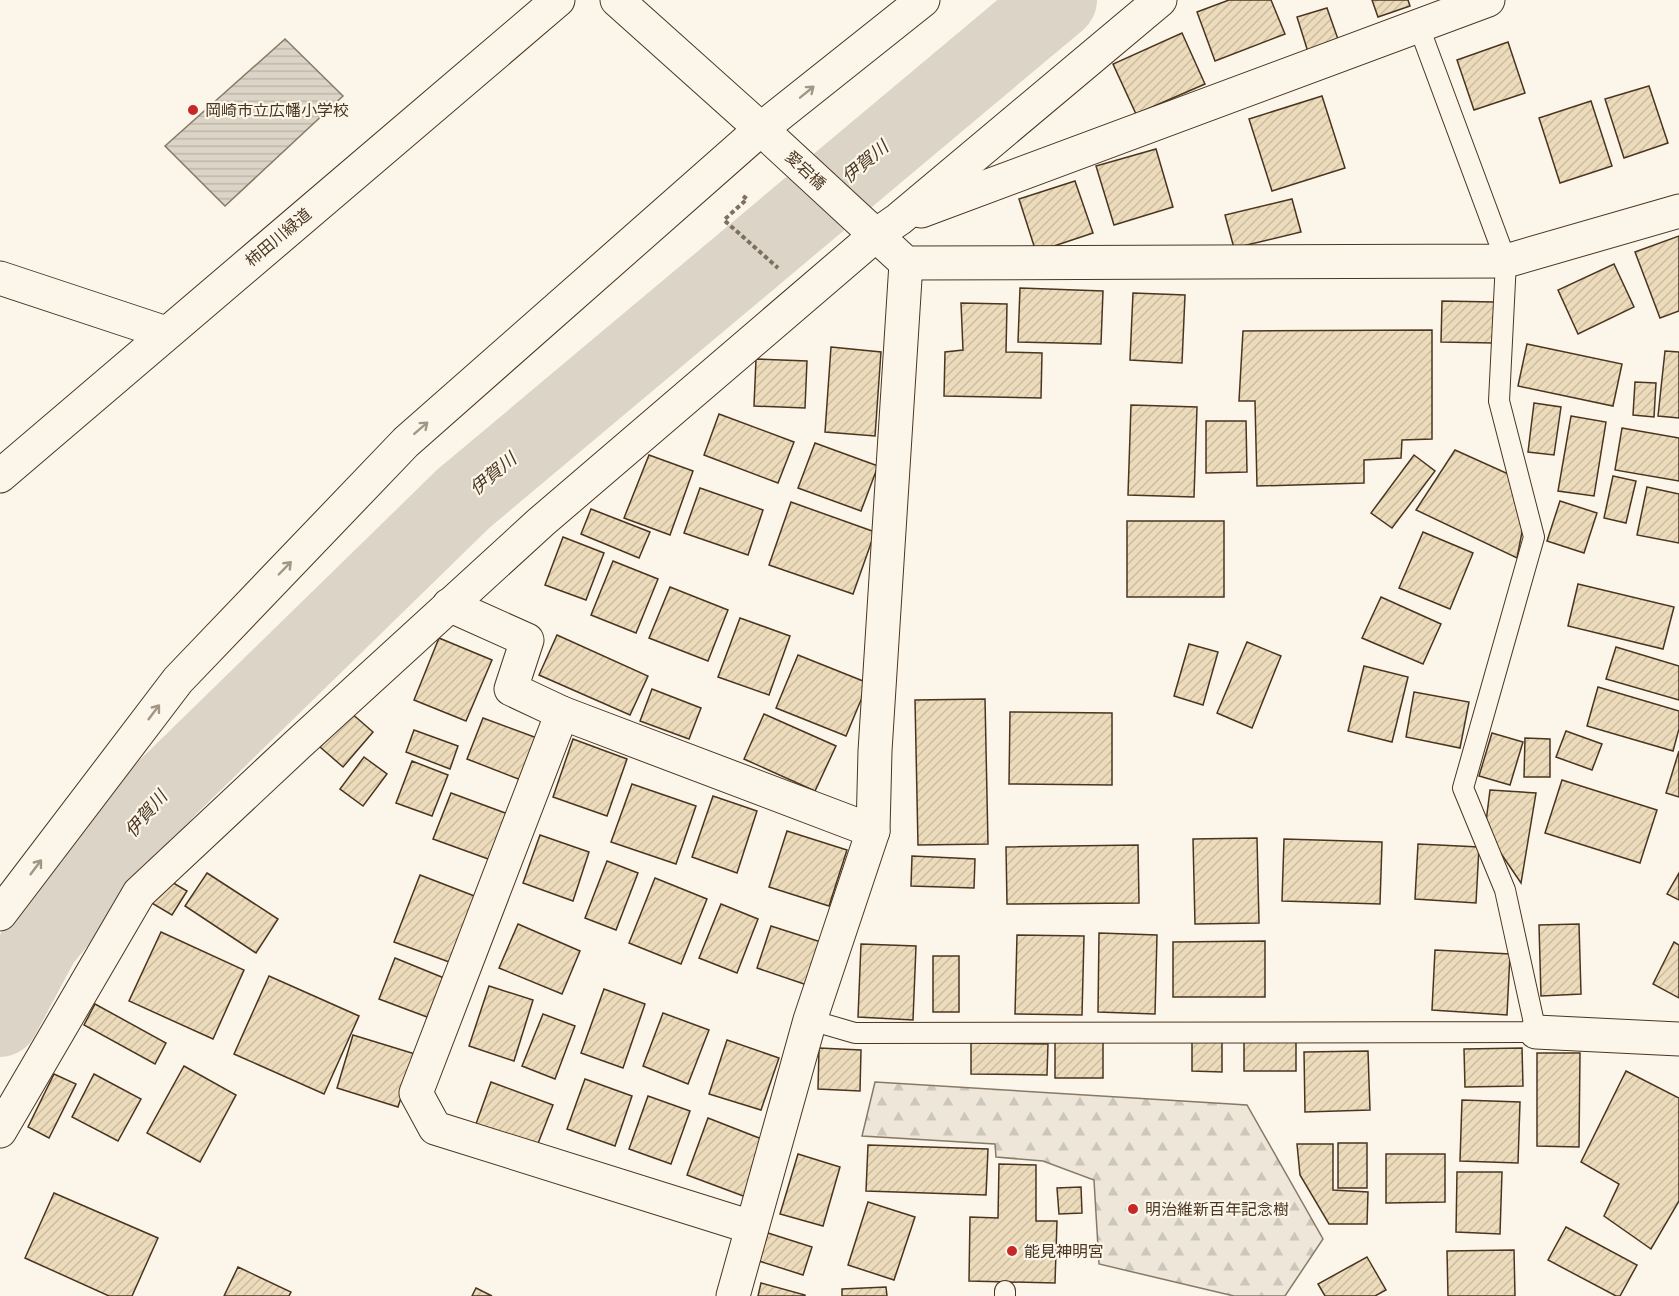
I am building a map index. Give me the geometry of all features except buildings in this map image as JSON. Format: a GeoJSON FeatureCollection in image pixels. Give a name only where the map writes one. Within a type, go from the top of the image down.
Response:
{"type":"FeatureCollection","features":[{"type":"Feature","properties":{"kind":"street","name":"柿田川緑道"},"geometry":{"type":"LineString","coordinates":[[0,476],[558,0]]}},
{"type":"Feature","properties":{"kind":"street","name":"愛宕橋"},"geometry":{"type":"LineString","coordinates":[[617,0],[762,129],[888,227],[906,263]]}},
{"type":"Feature","properties":{"kind":"street"},"geometry":{"type":"LineString","coordinates":[[0,914],[178,680],[398,450],[762,129],[923,0]]}},
{"type":"Feature","properties":{"kind":"street"},"geometry":{"type":"LineString","coordinates":[[0,1131],[139,893],[541,522],[888,227],[1160,0]]}},
{"type":"Feature","properties":{"kind":"street"},"geometry":{"type":"LineString","coordinates":[[888,227],[1488,0]]}},
{"type":"Feature","properties":{"kind":"street"},"geometry":{"type":"LineString","coordinates":[[733,1296],[810,1020],[873,831],[875,751],[906,263],[1506,261],[1679,210]]}},
{"type":"Feature","properties":{"kind":"street"},"geometry":{"type":"LineString","coordinates":[[0,278],[166,333]]}},
{"type":"Feature","properties":{"kind":"street"},"geometry":{"type":"LineString","coordinates":[[449,605],[527,640],[511,689],[562,713],[873,831]]}},
{"type":"Feature","properties":{"kind":"street"},"geometry":{"type":"LineString","coordinates":[[562,713],[416,1093],[435,1128],[751,1227]]}},
{"type":"Feature","properties":{"kind":"street"},"geometry":{"type":"LineString","coordinates":[[1536,1032],[1679,1039]]}},
{"type":"Feature","properties":{"kind":"lane"},"geometry":{"type":"LineString","coordinates":[[810,1020],[855,1033],[1536,1032],[1505,890],[1463,788],[1534,537],[1499,400],[1506,261],[1419,27]]}},
{"type":"Feature","properties":{"kind":"path"},"geometry":{"type":"LineString","coordinates":[[716,169],[747,200],[723,220],[786,275]]}},
{"type":"Feature","properties":{"kind":"green space"},"geometry":{"type":"Polygon","coordinates":[[[875,1082],[1247,1105],[1323,1239],[1285,1296],[1234,1296],[1099,1264],[1094,1180],[1043,1161],[996,1157],[995,1144],[862,1136],[875,1082]]]}},
{"type":"Feature","properties":{"kind":"shaded area"},"geometry":{"type":"Polygon","coordinates":[[[285,39],[343,96],[225,206],[165,146],[285,39]]]}},
{"type":"Feature","properties":{"kind":"waterway","name":"伊賀川"},"geometry":{"type":"LineString","coordinates":[[0,1018],[41,941],[167,788],[463,499],[1058,0]]}},
{"type":"Feature","properties":{"kind":"place","name":"岡崎市立広幡小学校"},"geometry":{"type":"Point","coordinates":[193,110]}},
{"type":"Feature","properties":{"kind":"place","name":"明治維新百年記念樹"},"geometry":{"type":"Point","coordinates":[1133,1209]}},
{"type":"Feature","properties":{"kind":"place","name":"能見神明宮"},"geometry":{"type":"Point","coordinates":[1012,1251]}}]}
